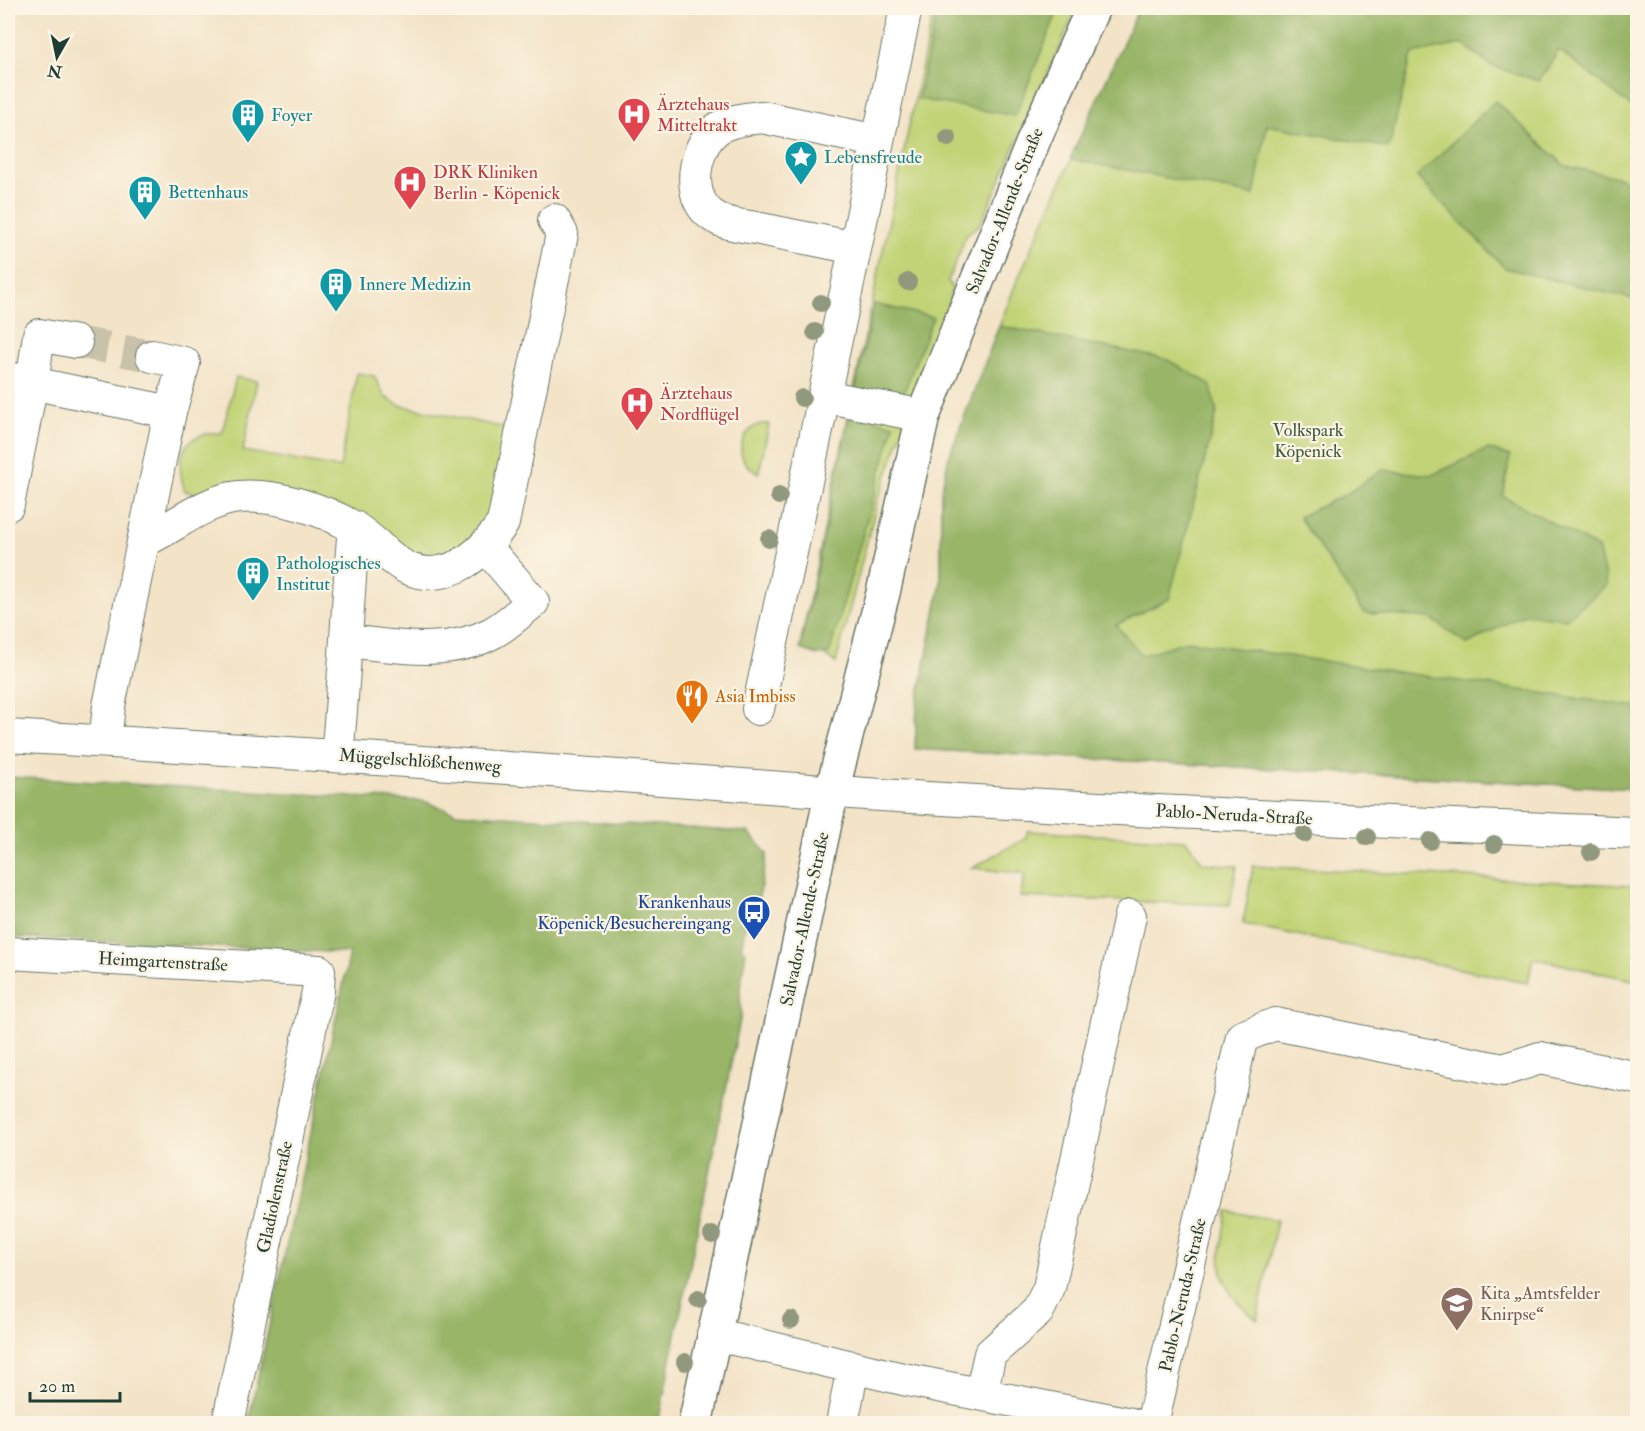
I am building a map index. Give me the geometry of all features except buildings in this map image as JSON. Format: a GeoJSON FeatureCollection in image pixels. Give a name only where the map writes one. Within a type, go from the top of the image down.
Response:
{"type":"FeatureCollection","features":[{"type":"Feature","properties":{"kind":"main road","name":"Salvador-Allende-Straße"},"geometry":{"type":"LineString","coordinates":[[695,1424],[832,791],[883,593],[923,416],[1035,137],[1093,8]]}},
{"type":"Feature","properties":{"kind":"street"},"geometry":{"type":"LineString","coordinates":[[758,709],[906,8]]}},
{"type":"Feature","properties":{"kind":"street"},"geometry":{"type":"LineString","coordinates":[[855,248],[720,220],[702,205],[694,188],[695,165],[706,137],[723,124],[746,119],[762,117],[877,141]]}},
{"type":"Feature","properties":{"kind":"street"},"geometry":{"type":"LineString","coordinates":[[144,541],[164,532],[202,507],[239,497],[316,509],[354,527],[412,570],[439,572],[462,566],[486,547],[502,523],[562,234],[554,220]]}},
{"type":"Feature","properties":{"kind":"street"},"geometry":{"type":"LineString","coordinates":[[8,505],[20,380],[39,335],[76,342]]}},
{"type":"Feature","properties":{"kind":"street"},"geometry":{"type":"LineString","coordinates":[[105,741],[109,706],[170,411],[184,363],[152,356]]}},
{"type":"Feature","properties":{"kind":"street"},"geometry":{"type":"LineString","coordinates":[[20,380],[170,411]]}},
{"type":"Feature","properties":{"kind":"street"},"geometry":{"type":"LineString","coordinates":[[824,396],[923,416]]}},
{"type":"Feature","properties":{"kind":"street"},"geometry":{"type":"LineString","coordinates":[[337,755],[354,527]]}},
{"type":"Feature","properties":{"kind":"street"},"geometry":{"type":"LineString","coordinates":[[346,641],[406,648],[450,648],[493,633],[533,602],[486,547]]}},
{"type":"Feature","properties":{"kind":"street","name":"Müggelschlößchenweg"},"geometry":{"type":"LineString","coordinates":[[8,736],[337,755],[832,791]]}},
{"type":"Feature","properties":{"kind":"street","name":"Pablo-Neruda-Straße"},"geometry":{"type":"LineString","coordinates":[[832,791],[1237,815],[1638,833]]}},
{"type":"Feature","properties":{"kind":"street"},"geometry":{"type":"LineString","coordinates":[[981,1394],[990,1354],[1038,1311],[1049,1288],[1130,916]]}},
{"type":"Feature","properties":{"kind":"street","name":"Heimgartenstraße"},"geometry":{"type":"LineString","coordinates":[[8,953],[319,971]]}},
{"type":"Feature","properties":{"kind":"street","name":"Gladiolenstraße"},"geometry":{"type":"LineString","coordinates":[[228,1424],[318,991],[319,971]]}},
{"type":"Feature","properties":{"kind":"street","name":"Pablo-Neruda-Straße"},"geometry":{"type":"LineString","coordinates":[[1152,1424],[1242,1036],[1275,1023],[1503,1070],[1540,1058],[1638,1078]]}},
{"type":"Feature","properties":{"kind":"street"},"geometry":{"type":"LineString","coordinates":[[713,1334],[853,1367],[1131,1424]]}},
{"type":"Feature","properties":{"kind":"street"},"geometry":{"type":"LineString","coordinates":[[842,1424],[853,1367]]}},
{"type":"Feature","properties":{"kind":"green space"},"geometry":{"type":"Polygon","coordinates":[[[934,8],[1077,8],[981,223],[967,234],[948,281],[952,288],[950,301],[877,502],[836,663],[801,640],[934,8]]]}},
{"type":"Feature","properties":{"kind":"green space"},"geometry":{"type":"Polygon","coordinates":[[[938,8],[1059,8],[1015,116],[918,99],[938,8]]]}},
{"type":"Feature","properties":{"kind":"green space","name":"Volkspark Köpenick"},"geometry":{"type":"Polygon","coordinates":[[[1139,8],[1637,8],[1637,789],[915,749],[917,705],[941,583],[941,492],[949,457],[1016,283],[1139,8]]]}},
{"type":"Feature","properties":{"kind":"green space"},"geometry":{"type":"Polygon","coordinates":[[[1139,8],[1637,8],[1637,111],[1559,50],[1539,81],[1492,66],[1462,44],[1412,54],[1389,148],[1267,125],[1254,195],[1070,159],[1139,8]]]}},
{"type":"Feature","properties":{"kind":"green space"},"geometry":{"type":"Polygon","coordinates":[[[1495,101],[1565,166],[1622,178],[1637,195],[1637,300],[1505,268],[1417,177],[1495,101]]]}},
{"type":"Feature","properties":{"kind":"green space"},"geometry":{"type":"Polygon","coordinates":[[[874,304],[933,317],[902,397],[855,390],[874,304]]]}},
{"type":"Feature","properties":{"kind":"green space"},"geometry":{"type":"Polygon","coordinates":[[[999,326],[1166,359],[1210,384],[1217,412],[1169,599],[1116,625],[1142,655],[1187,641],[1637,707],[1637,789],[915,749],[917,705],[941,583],[941,492],[949,457],[999,326]]]}},
{"type":"Feature","properties":{"kind":"green space"},"geometry":{"type":"Polygon","coordinates":[[[357,373],[374,376],[385,397],[399,405],[511,429],[494,514],[457,556],[414,558],[376,537],[185,491],[181,468],[184,449],[198,437],[222,433],[236,377],[257,381],[243,451],[340,468],[357,373]]]}},
{"type":"Feature","properties":{"kind":"green space"},"geometry":{"type":"Polygon","coordinates":[[[850,412],[894,425],[829,654],[817,655],[800,649],[850,412]]]}},
{"type":"Feature","properties":{"kind":"green space"},"geometry":{"type":"Polygon","coordinates":[[[760,424],[769,424],[759,473],[745,462],[741,448],[746,434],[760,424]]]}},
{"type":"Feature","properties":{"kind":"green space"},"geometry":{"type":"Polygon","coordinates":[[[1488,449],[1510,456],[1503,496],[1598,548],[1607,585],[1566,619],[1524,614],[1467,644],[1430,618],[1364,613],[1299,517],[1348,493],[1382,470],[1432,475],[1488,449]]]}},
{"type":"Feature","properties":{"kind":"green space"},"geometry":{"type":"Polygon","coordinates":[[[8,777],[423,801],[456,813],[748,832],[767,854],[759,896],[749,905],[741,949],[746,951],[740,988],[741,1015],[658,1423],[248,1423],[350,953],[8,937],[8,777]]]}},
{"type":"Feature","properties":{"kind":"green space"},"geometry":{"type":"Polygon","coordinates":[[[1027,831],[1186,840],[1203,863],[1237,866],[1230,905],[1020,897],[1025,874],[972,868],[1026,838],[1027,831]]]}},
{"type":"Feature","properties":{"kind":"green space"},"geometry":{"type":"Polygon","coordinates":[[[1253,866],[1637,886],[1637,981],[1533,958],[1528,983],[1243,924],[1253,866]]]}},
{"type":"Feature","properties":{"kind":"green space"},"geometry":{"type":"Polygon","coordinates":[[[1227,1211],[1277,1220],[1257,1320],[1232,1294],[1221,1272],[1221,1246],[1227,1211]]]}},
{"type":"Feature","properties":{"kind":"tunnel"},"geometry":{"type":"LineString","coordinates":[[76,342],[152,356]]}},
{"type":"Feature","properties":{"kind":"place","name":"Ärztehaus Mitteltrakt"},"geometry":{"type":"Point","coordinates":[634,143]}},
{"type":"Feature","properties":{"kind":"place","name":"Foyer"},"geometry":{"type":"Point","coordinates":[248,144]}},
{"type":"Feature","properties":{"kind":"place","name":"Lebensfreude"},"geometry":{"type":"Point","coordinates":[801,186]}},
{"type":"Feature","properties":{"kind":"place","name":"DRK Kliniken Berlin - Köpenick"},"geometry":{"type":"Point","coordinates":[410,211]}},
{"type":"Feature","properties":{"kind":"place","name":"Bettenhaus"},"geometry":{"type":"Point","coordinates":[145,221]}},
{"type":"Feature","properties":{"kind":"place","name":"Innere Medizin"},"geometry":{"type":"Point","coordinates":[336,313]}},
{"type":"Feature","properties":{"kind":"place","name":"Ärztehaus Nordflügel"},"geometry":{"type":"Point","coordinates":[637,432]}},
{"type":"Feature","properties":{"kind":"place","name":"Pathologisches Institut"},"geometry":{"type":"Point","coordinates":[253,602]}},
{"type":"Feature","properties":{"kind":"place","name":"Asia Imbiss"},"geometry":{"type":"Point","coordinates":[692,725]}},
{"type":"Feature","properties":{"kind":"place","name":"Krankenhaus Köpenick/Besuchereingang"},"geometry":{"type":"Point","coordinates":[754,941]}},
{"type":"Feature","properties":{"kind":"place","name":"Kita „Amtsfelder Knirpse“"},"geometry":{"type":"Point","coordinates":[1457,1332]}}]}
